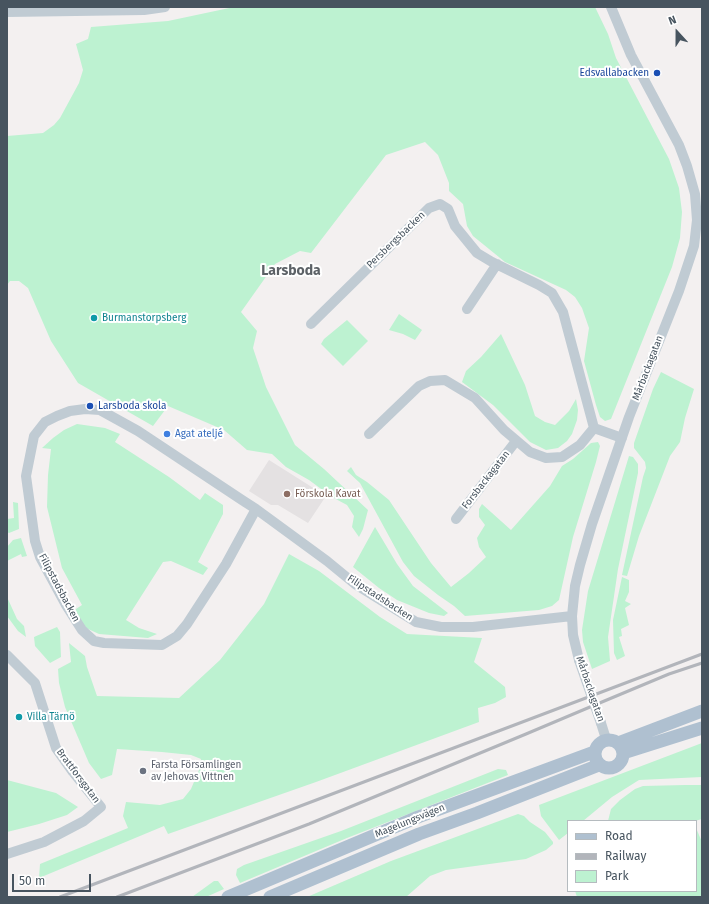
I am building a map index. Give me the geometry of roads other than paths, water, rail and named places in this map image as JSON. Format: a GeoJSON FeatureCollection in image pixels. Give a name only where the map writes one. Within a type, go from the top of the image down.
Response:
{"type":"FeatureCollection","features":[{"type":"Feature","properties":{"kind":"main road","name":"Magelungsvägen"},"geometry":{"type":"LineString","coordinates":[[616,745],[702,711]]}},
{"type":"Feature","properties":{"kind":"main road","name":"Magelungsvägen"},"geometry":{"type":"LineString","coordinates":[[228,897],[418,817],[594,752],[598,744],[616,745],[702,728]]}},
{"type":"Feature","properties":{"kind":"main road","name":"Magelungsvägen"},"geometry":{"type":"LineString","coordinates":[[270,897],[419,834],[599,765],[607,768],[615,767],[621,761],[616,745]]}},
{"type":"Feature","properties":{"kind":"main road"},"geometry":{"type":"LineString","coordinates":[[594,752],[594,757],[599,765]]}},
{"type":"Feature","properties":{"kind":"street"},"geometry":{"type":"LineString","coordinates":[[7,12],[144,10],[165,7]]}},
{"type":"Feature","properties":{"kind":"street","name":"Mårbackagatan"},"geometry":{"type":"LineString","coordinates":[[611,7],[631,55],[679,144],[699,198],[694,246],[679,291],[654,352],[622,438],[592,524],[574,586],[572,616],[573,635],[579,660],[601,723],[616,745]]}},
{"type":"Feature","properties":{"kind":"street","name":"Persbergsbacken"},"geometry":{"type":"LineString","coordinates":[[311,324],[429,208],[440,204],[448,209],[455,226],[477,252],[552,293],[563,312],[594,428]]}},
{"type":"Feature","properties":{"kind":"street"},"geometry":{"type":"LineString","coordinates":[[467,309],[497,264]]}},
{"type":"Feature","properties":{"kind":"street","name":"Forsbackagatan"},"geometry":{"type":"LineString","coordinates":[[369,434],[419,386],[430,381],[445,380],[475,398],[504,430],[530,452],[546,458],[562,457],[580,445],[594,428]]}},
{"type":"Feature","properties":{"kind":"street","name":"Filipstadsbacken"},"geometry":{"type":"LineString","coordinates":[[256,509],[226,564],[187,624],[177,636],[162,645],[104,643],[94,641],[82,630],[66,605],[40,557],[35,541],[26,476],[34,436],[45,422],[57,416],[70,411],[85,409],[100,410],[138,431],[256,509],[327,561],[354,584],[416,622],[441,627],[473,627],[572,616]]}},
{"type":"Feature","properties":{"kind":"street"},"geometry":{"type":"LineString","coordinates":[[594,428],[622,438]]}},
{"type":"Feature","properties":{"kind":"street","name":"Forsbackagatan"},"geometry":{"type":"LineString","coordinates":[[456,519],[516,440]]}},
{"type":"Feature","properties":{"kind":"street","name":"Brattforsgatan"},"geometry":{"type":"LineString","coordinates":[[7,655],[35,683],[56,748],[101,807],[84,821],[44,842],[7,854]]}},
{"type":"Feature","properties":{"kind":"railway"},"geometry":{"type":"LineString","coordinates":[[60,897],[702,654]]}},
{"type":"Feature","properties":{"kind":"railway"},"geometry":{"type":"LineString","coordinates":[[117,897],[309,824],[669,674],[702,663]]}},
{"type":"Feature","properties":{"kind":"place","name":"Edsvallabacken"},"geometry":{"type":"Point","coordinates":[657,73]}},
{"type":"Feature","properties":{"kind":"place","name":"Burmanstorpsberg"},"geometry":{"type":"Point","coordinates":[94,318]}},
{"type":"Feature","properties":{"kind":"place","name":"Larsboda skola"},"geometry":{"type":"Point","coordinates":[90,406]}},
{"type":"Feature","properties":{"kind":"place","name":"Agat ateljé"},"geometry":{"type":"Point","coordinates":[167,434]}},
{"type":"Feature","properties":{"kind":"place","name":"Förskola Kavat"},"geometry":{"type":"Point","coordinates":[287,494]}},
{"type":"Feature","properties":{"kind":"place","name":"Villa Tärnö"},"geometry":{"type":"Point","coordinates":[19,717]}},
{"type":"Feature","properties":{"kind":"place","name":"Farsta Församlingen av Jehovas Vittnen"},"geometry":{"type":"Point","coordinates":[143,771]}},
{"type":"Feature","properties":{"kind":"district","name":"Larsboda"},"geometry":{"type":"Point","coordinates":[291,271]}}]}
